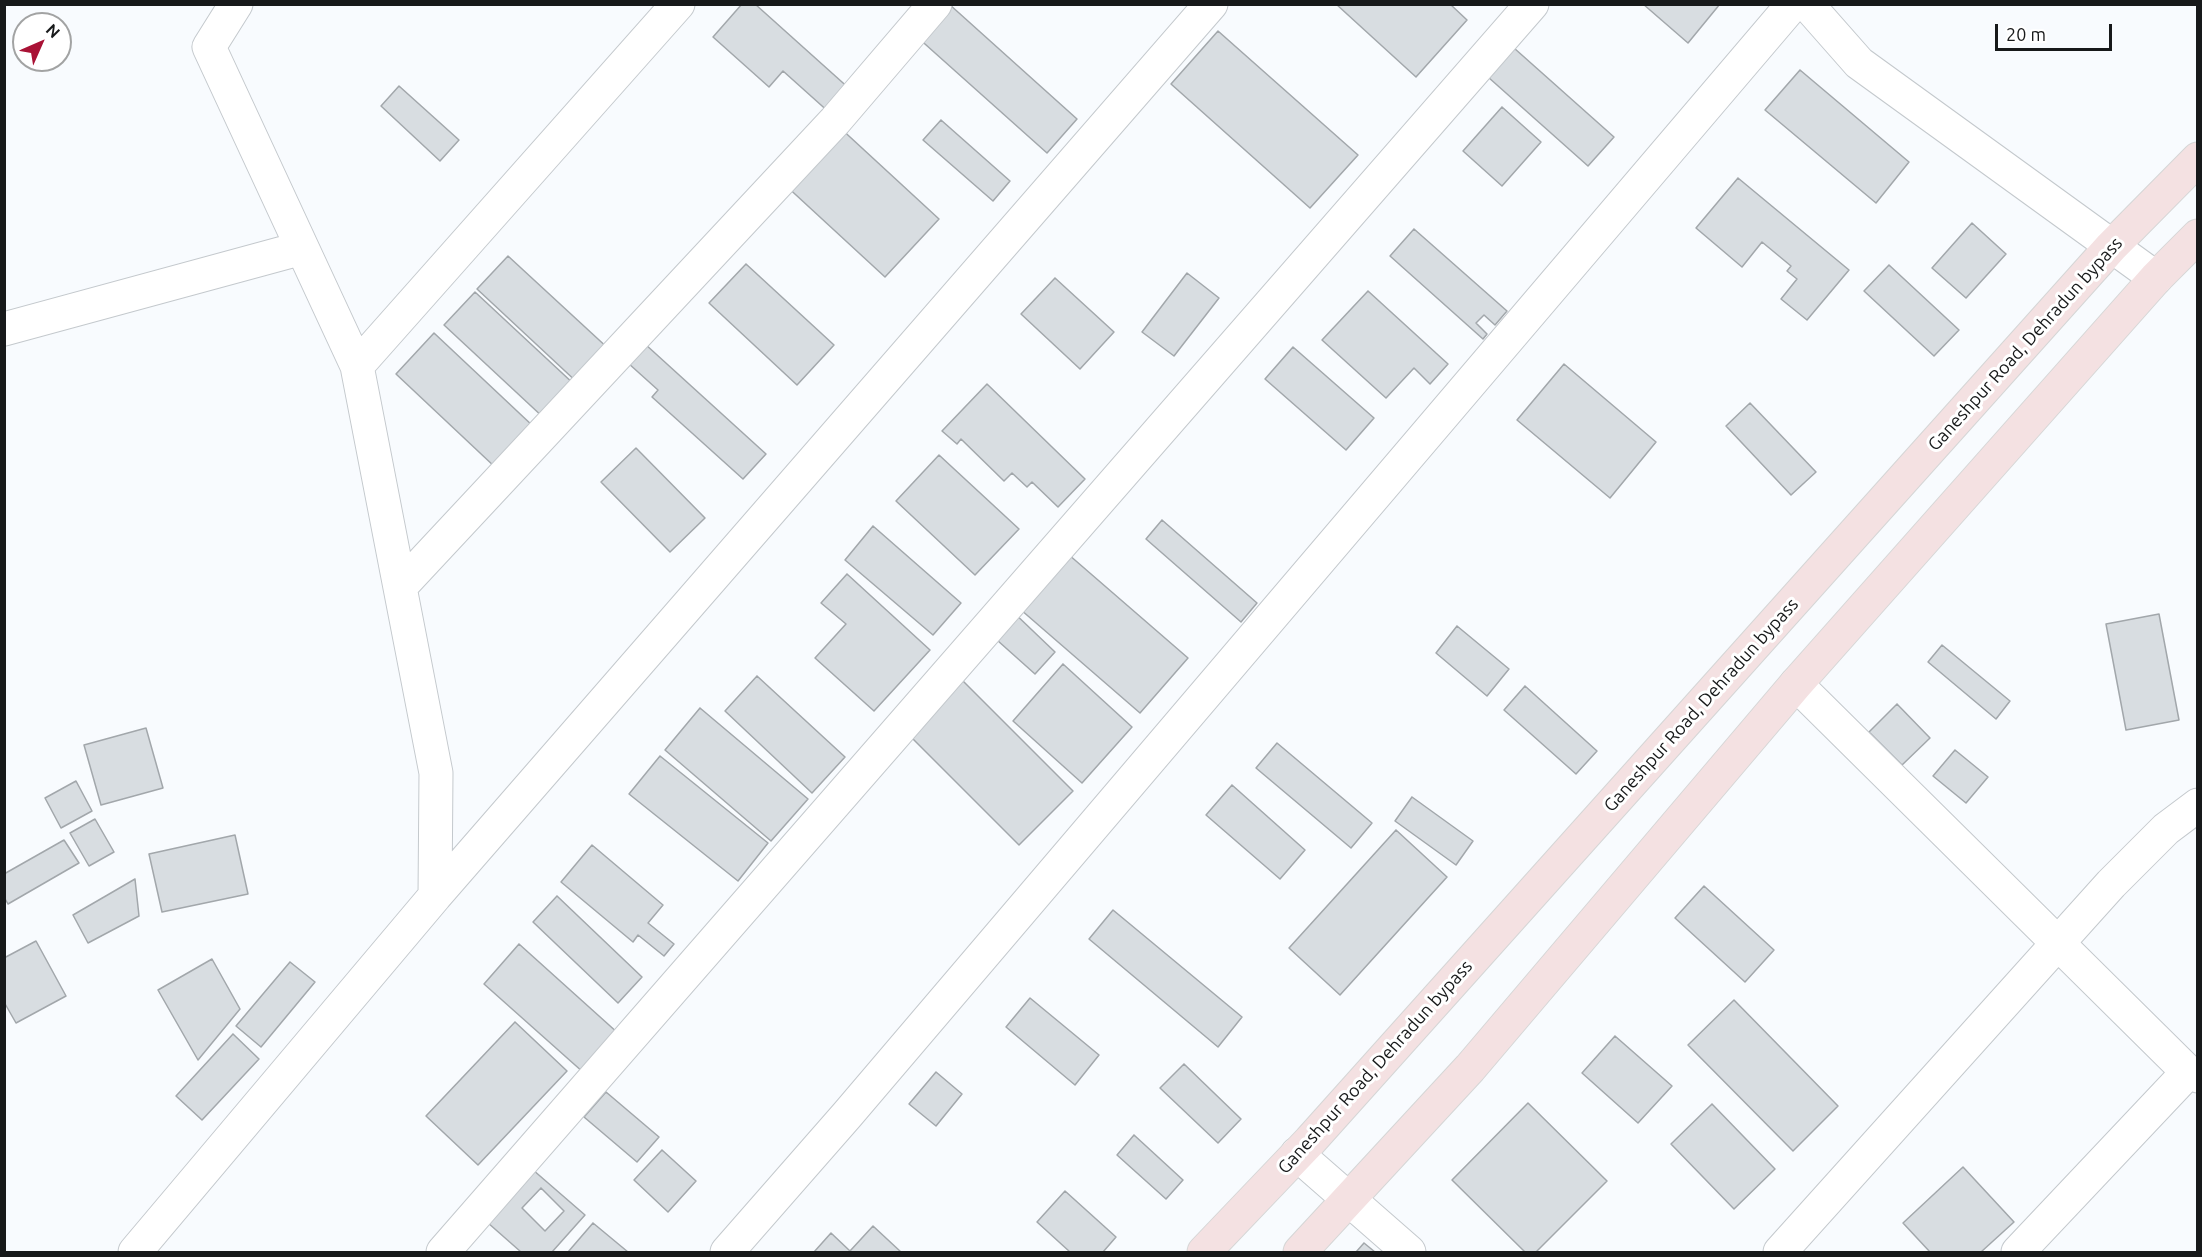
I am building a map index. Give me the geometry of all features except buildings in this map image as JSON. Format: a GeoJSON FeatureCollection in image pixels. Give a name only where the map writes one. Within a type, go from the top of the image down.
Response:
{"type":"FeatureCollection","features":[{"type":"Feature","properties":{"kind":"main road","name":"Ganeshpur Road, Dehradun bypass"},"geometry":{"type":"LineString","coordinates":[[1204,1252],[1297,1154],[2111,247],[2198,159]]}},
{"type":"Feature","properties":{"kind":"main road"},"geometry":{"type":"LineString","coordinates":[[1300,1252],[1470,1068],[1796,684],[2157,278],[2198,236]]}},
{"type":"Feature","properties":{"kind":"street"},"geometry":{"type":"LineString","coordinates":[[236,4],[209,47],[357,366],[436,773],[435,896]]}},
{"type":"Feature","properties":{"kind":"street"},"geometry":{"type":"LineString","coordinates":[[357,366],[678,4]]}},
{"type":"Feature","properties":{"kind":"street"},"geometry":{"type":"LineString","coordinates":[[400,587],[826,130],[935,4]]}},
{"type":"Feature","properties":{"kind":"street"},"geometry":{"type":"LineString","coordinates":[[135,1252],[435,896],[1211,4]]}},
{"type":"Feature","properties":{"kind":"street"},"geometry":{"type":"LineString","coordinates":[[443,1252],[1532,4]]}},
{"type":"Feature","properties":{"kind":"street"},"geometry":{"type":"LineString","coordinates":[[727,1252],[847,1115],[1793,4]]}},
{"type":"Feature","properties":{"kind":"street"},"geometry":{"type":"LineString","coordinates":[[1807,4],[1859,63],[2157,278]]}},
{"type":"Feature","properties":{"kind":"street"},"geometry":{"type":"LineString","coordinates":[[4,329],[302,248]]}},
{"type":"Feature","properties":{"kind":"street"},"geometry":{"type":"LineString","coordinates":[[1796,684],[2193,1074],[2018,1252]]}},
{"type":"Feature","properties":{"kind":"street"},"geometry":{"type":"LineString","coordinates":[[1780,1252],[2058,942],[2166,829],[2198,805]]}},
{"type":"Feature","properties":{"kind":"street"},"geometry":{"type":"LineString","coordinates":[[1297,1154],[1409,1252]]}}]}
